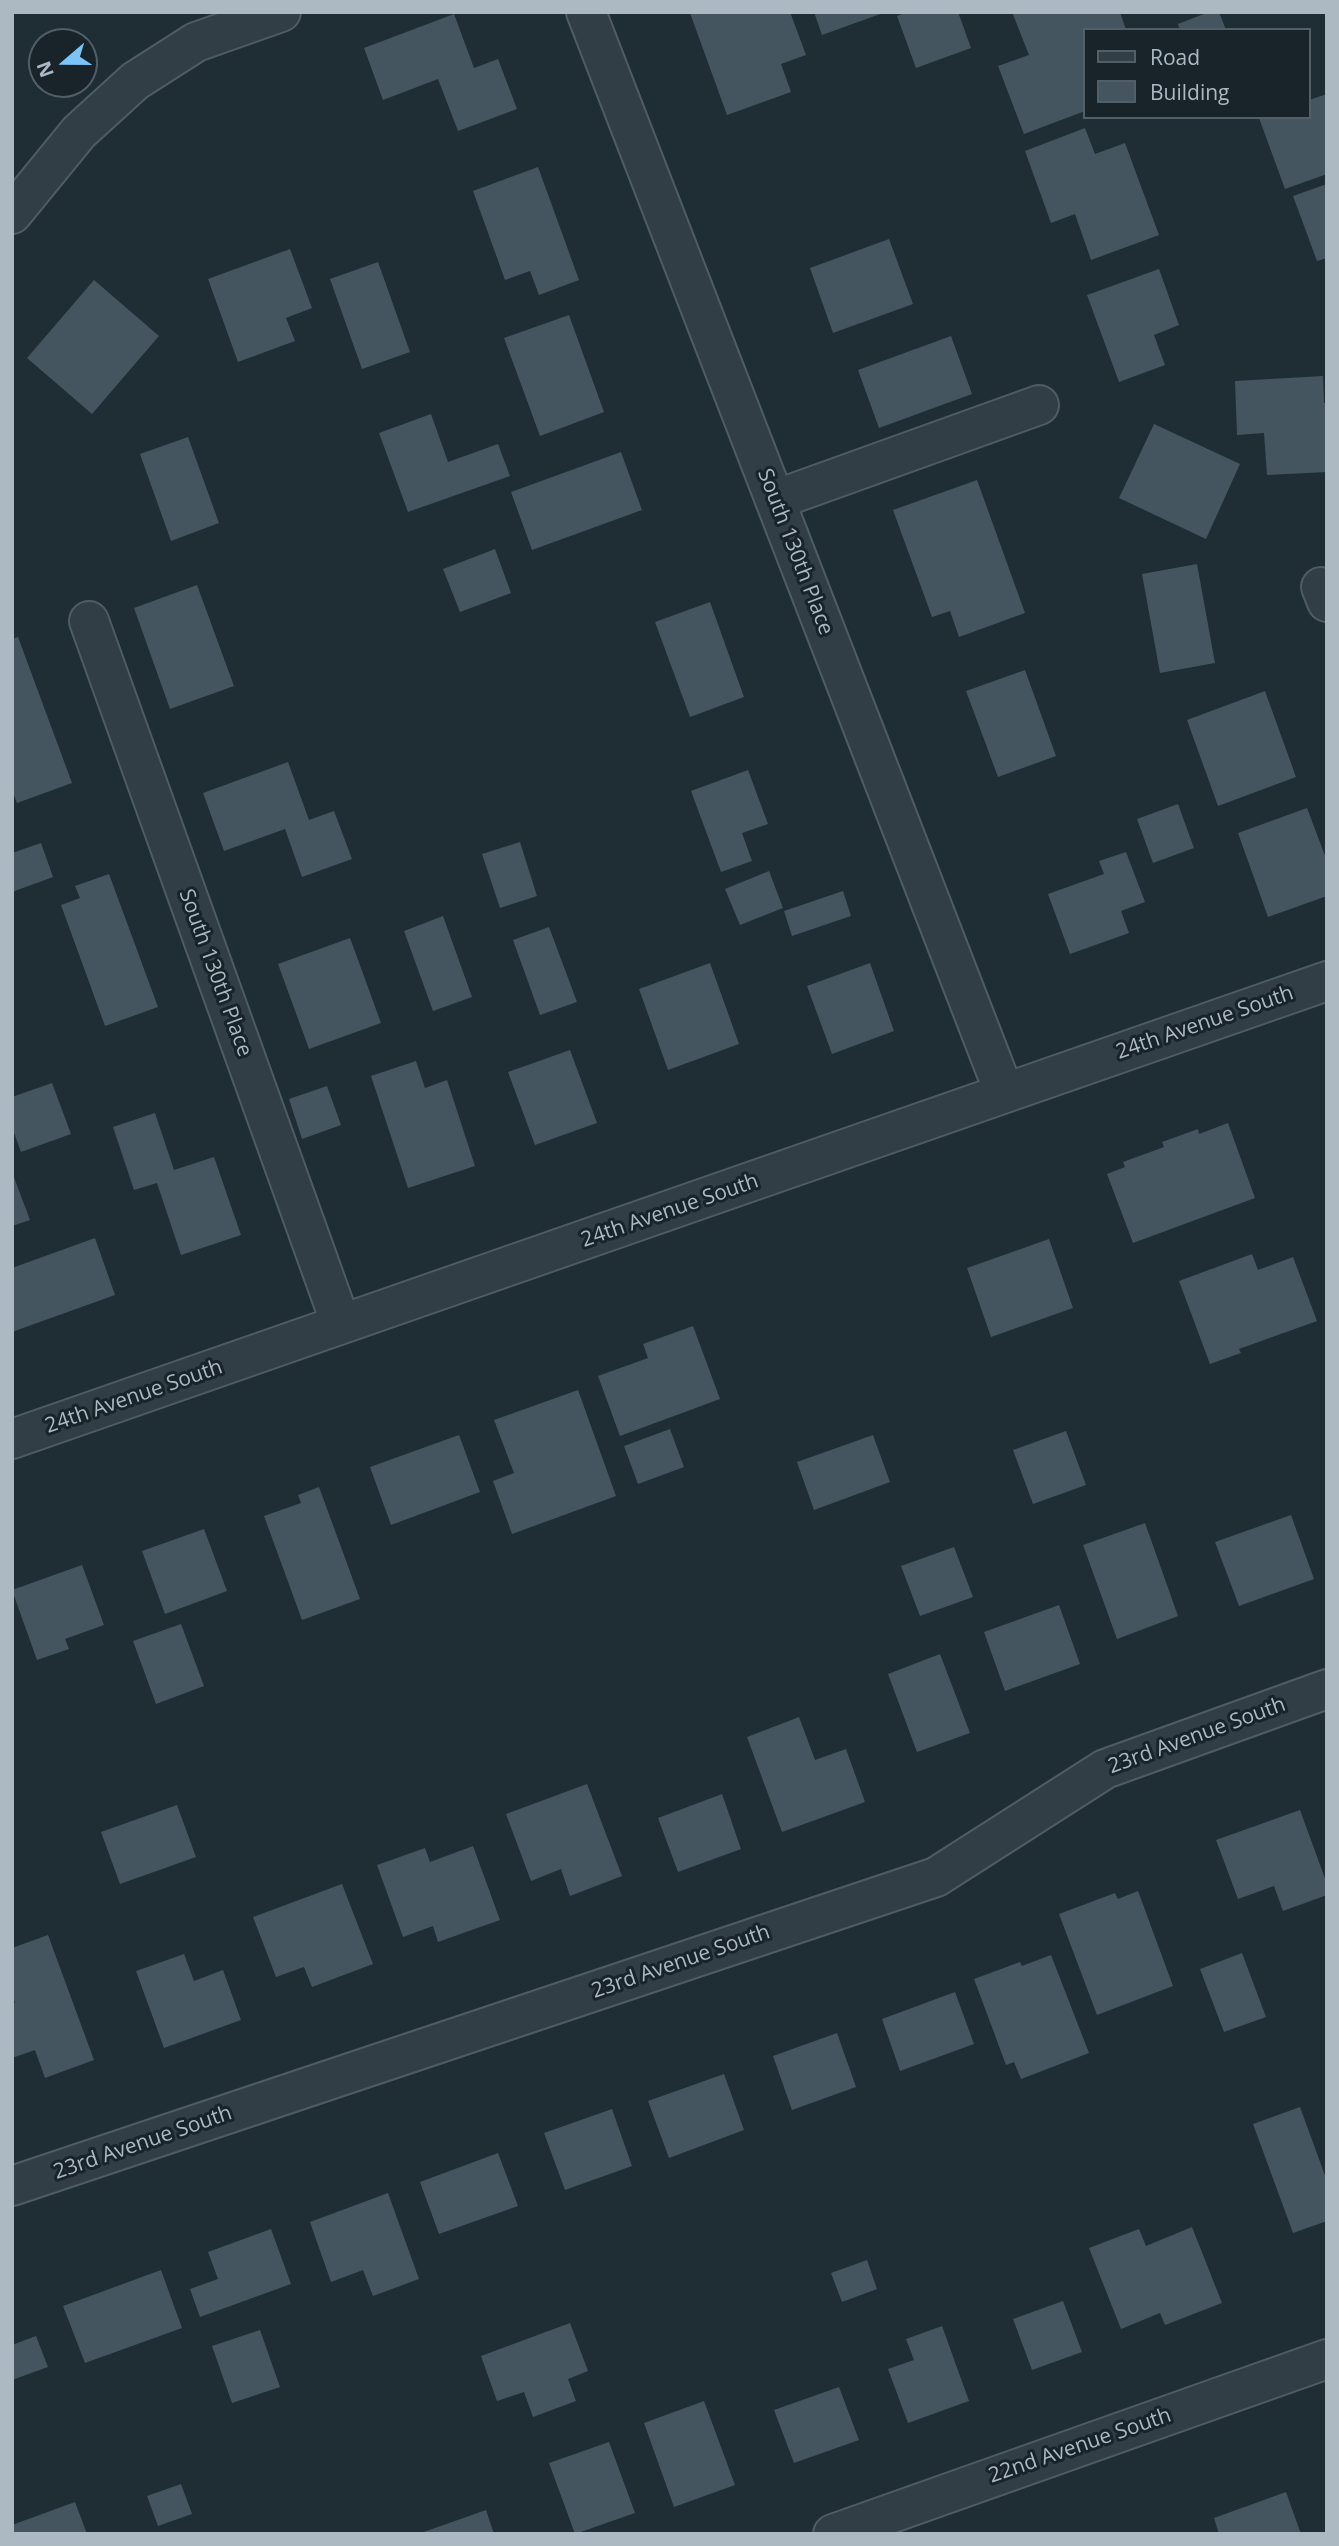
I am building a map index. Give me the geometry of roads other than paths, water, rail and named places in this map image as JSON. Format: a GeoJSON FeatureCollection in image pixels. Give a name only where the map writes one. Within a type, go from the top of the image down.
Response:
{"type":"FeatureCollection","features":[{"type":"Feature","properties":{"kind":"street"},"geometry":{"type":"LineString","coordinates":[[12,214],[79,132],[135,81],[196,42],[281,12]]}},
{"type":"Feature","properties":{"kind":"street","name":"South 130th Place"},"geometry":{"type":"LineString","coordinates":[[586,12],[1004,1092]]}},
{"type":"Feature","properties":{"kind":"street"},"geometry":{"type":"LineString","coordinates":[[775,500],[1039,405]]}},
{"type":"Feature","properties":{"kind":"street","name":"South 130th Place"},"geometry":{"type":"LineString","coordinates":[[89,621],[341,1324]]}},
{"type":"Feature","properties":{"kind":"street","name":"24th Avenue South"},"geometry":{"type":"LineString","coordinates":[[12,1439],[1327,981]]}},
{"type":"Feature","properties":{"kind":"street","name":"23rd Avenue South"},"geometry":{"type":"LineString","coordinates":[[12,2186],[936,1877],[1105,1769],[1327,1689]]}},
{"type":"Feature","properties":{"kind":"street","name":"22nd Avenue South"},"geometry":{"type":"LineString","coordinates":[[833,2534],[1327,2359]]}}]}
